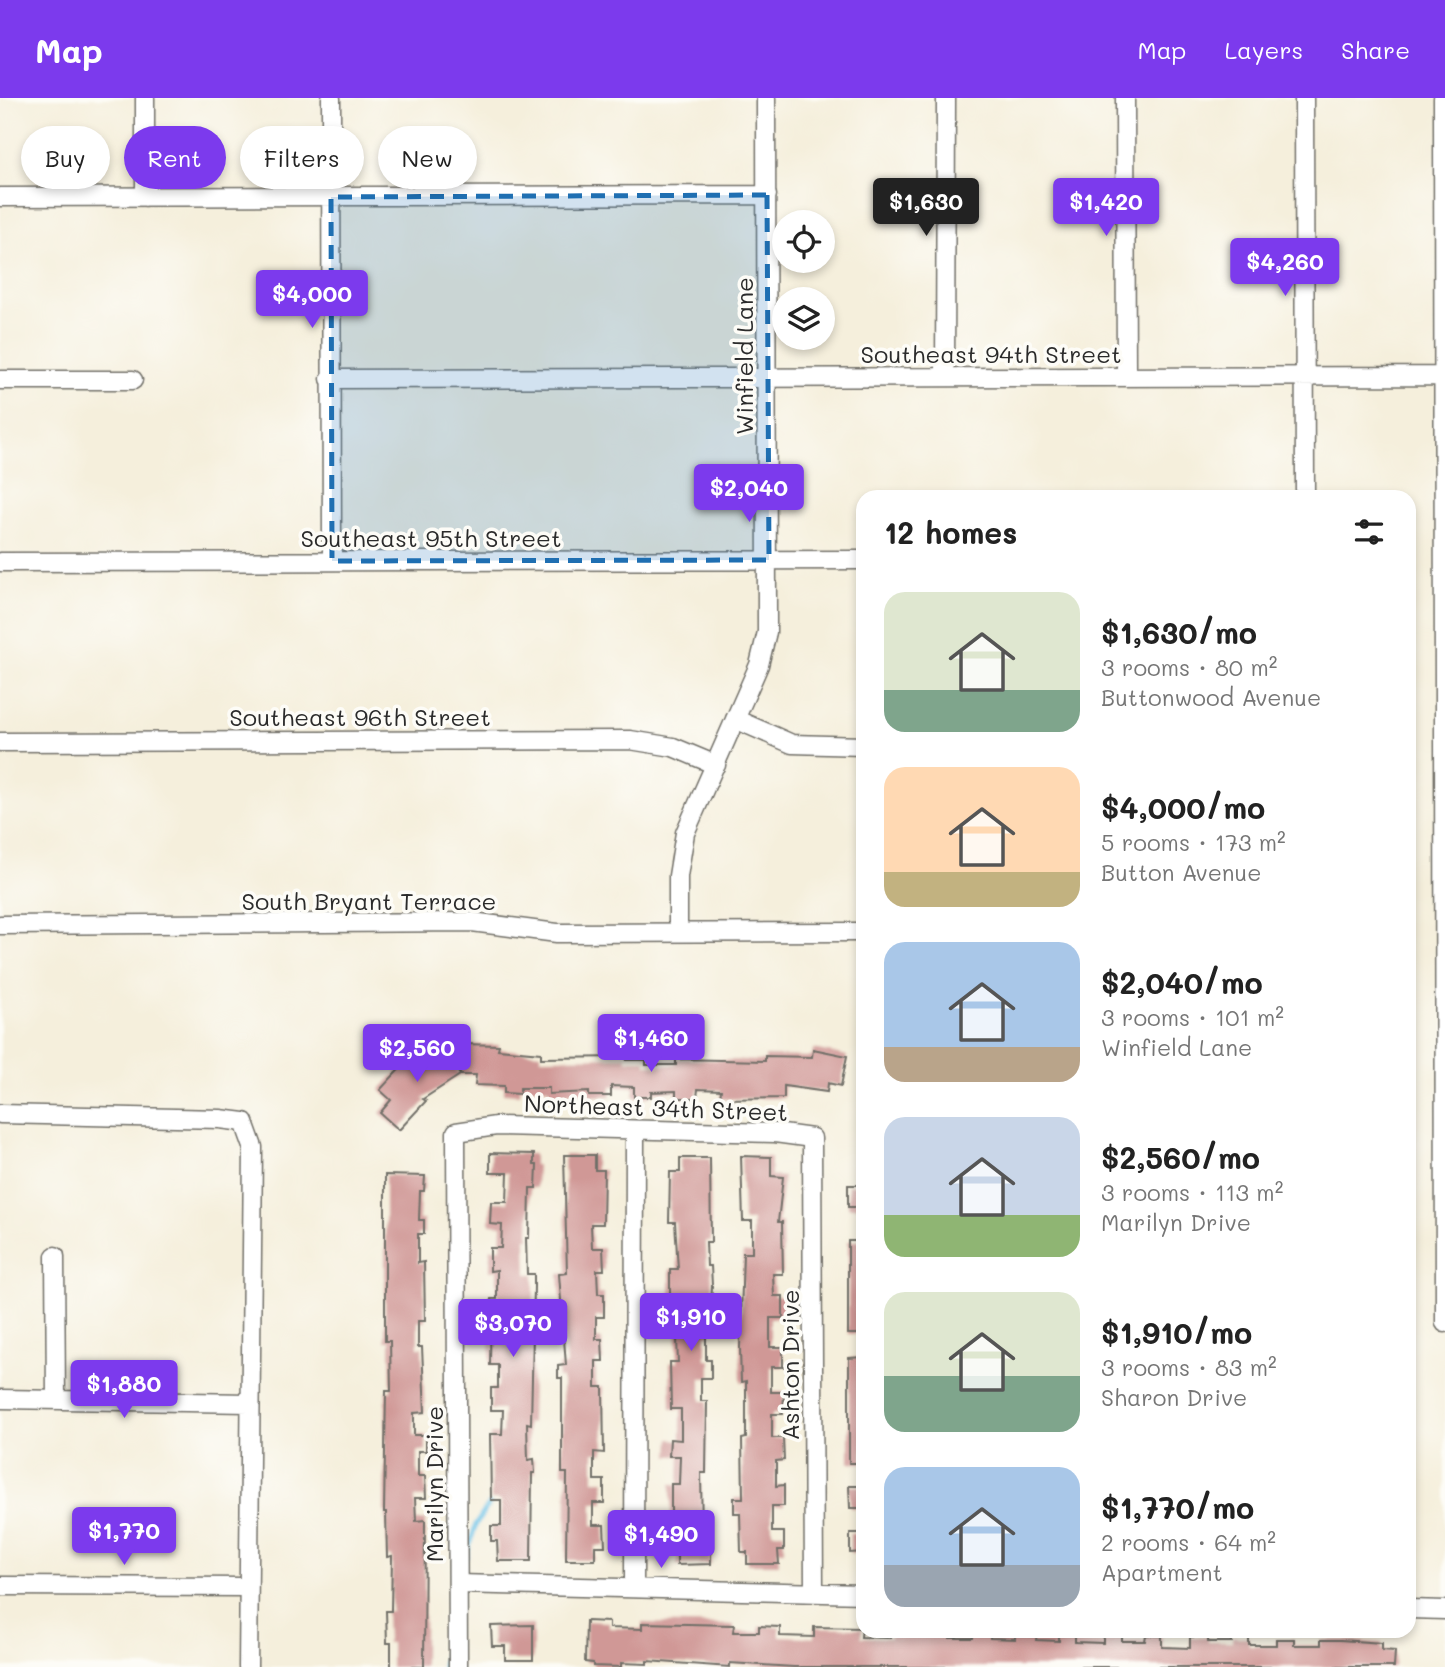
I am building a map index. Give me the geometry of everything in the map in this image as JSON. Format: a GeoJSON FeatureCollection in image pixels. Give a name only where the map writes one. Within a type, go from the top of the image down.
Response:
{"type":"FeatureCollection","features":[{"type":"Feature","properties":{"kind":"street"},"geometry":{"type":"LineString","coordinates":[[145,98],[145,197]]}},
{"type":"Feature","properties":{"kind":"street"},"geometry":{"type":"LineString","coordinates":[[331,98],[332,561]]}},
{"type":"Feature","properties":{"kind":"street","name":"Winfield Lane"},"geometry":{"type":"LineString","coordinates":[[678,932],[678,876],[682,845],[759,665],[767,632],[769,560],[766,98]]}},
{"type":"Feature","properties":{"kind":"street"},"geometry":{"type":"LineString","coordinates":[[945,377],[946,98]]}},
{"type":"Feature","properties":{"kind":"street"},"geometry":{"type":"LineString","coordinates":[[1125,98],[1126,377]]}},
{"type":"Feature","properties":{"kind":"street"},"geometry":{"type":"LineString","coordinates":[[1304,98],[1305,490]]}},
{"type":"Feature","properties":{"kind":"street"},"geometry":{"type":"LineString","coordinates":[[1443,98],[1445,1323]]}},
{"type":"Feature","properties":{"kind":"street"},"geometry":{"type":"LineString","coordinates":[[0,197],[766,195]]}},
{"type":"Feature","properties":{"kind":"street","name":"Southeast 94th Street"},"geometry":{"type":"LineString","coordinates":[[330,379],[1442,376]]}},
{"type":"Feature","properties":{"kind":"street"},"geometry":{"type":"LineString","coordinates":[[0,380],[133,380]]}},
{"type":"Feature","properties":{"kind":"street","name":"Southeast 95th Street"},"geometry":{"type":"LineString","coordinates":[[0,562],[856,560]]}},
{"type":"Feature","properties":{"kind":"street"},"geometry":{"type":"LineString","coordinates":[[735,719],[792,744],[856,747]]}},
{"type":"Feature","properties":{"kind":"street","name":"Southeast 96th Street"},"geometry":{"type":"LineString","coordinates":[[0,742],[630,740],[673,747],[716,765]]}},
{"type":"Feature","properties":{"kind":"street","name":"South Bryant Terrace"},"geometry":{"type":"LineString","coordinates":[[0,925],[472,922],[557,933],[856,932]]}},
{"type":"Feature","properties":{"kind":"street"},"geometry":{"type":"LineString","coordinates":[[0,1114],[244,1122],[253,1147],[248,1667]]}},
{"type":"Feature","properties":{"kind":"street","name":"Northeast 34th Street"},"geometry":{"type":"LineString","coordinates":[[456,1132],[496,1126],[775,1133],[812,1138]]}},
{"type":"Feature","properties":{"kind":"street"},"geometry":{"type":"LineString","coordinates":[[634,1588],[635,1130]]}},
{"type":"Feature","properties":{"kind":"street","name":"Marilyn Drive"},"geometry":{"type":"LineString","coordinates":[[456,1132],[458,1667]]}},
{"type":"Feature","properties":{"kind":"street","name":"Ashton Drive"},"geometry":{"type":"LineString","coordinates":[[812,1138],[814,1593]]}},
{"type":"Feature","properties":{"kind":"street"},"geometry":{"type":"LineString","coordinates":[[55,1256],[56,1400]]}},
{"type":"Feature","properties":{"kind":"street"},"geometry":{"type":"LineString","coordinates":[[0,1399],[249,1402]]}},
{"type":"Feature","properties":{"kind":"street"},"geometry":{"type":"LineString","coordinates":[[458,1584],[856,1594]]}},
{"type":"Feature","properties":{"kind":"street"},"geometry":{"type":"LineString","coordinates":[[0,1586],[247,1587]]}},
{"type":"Feature","properties":{"kind":"street"},"geometry":{"type":"LineString","coordinates":[[1416,1609],[1445,1610]]}},
{"type":"Feature","properties":{"kind":"highlighted area"},"geometry":{"type":"Polygon","coordinates":[[[767,195],[769,560],[332,561],[331,197],[767,195]]]}},
{"type":"Feature","properties":{"kind":"building"},"geometry":{"type":"Polygon","coordinates":[[[439,1043],[460,1075],[423,1099],[426,1101],[399,1130],[380,1113],[391,1100],[380,1090],[408,1060],[405,1056],[416,1049],[420,1055],[439,1043]]]}},
{"type":"Feature","properties":{"kind":"building"},"geometry":{"type":"Polygon","coordinates":[[[461,1044],[499,1045],[498,1049],[541,1053],[541,1058],[626,1057],[626,1060],[646,1060],[646,1065],[676,1065],[676,1059],[765,1061],[765,1056],[812,1057],[813,1049],[847,1056],[841,1086],[828,1083],[827,1092],[784,1086],[784,1098],[720,1099],[721,1090],[698,1089],[697,1098],[676,1098],[676,1091],[651,1092],[651,1097],[634,1097],[634,1087],[611,1086],[611,1096],[589,1096],[589,1092],[549,1094],[549,1088],[520,1088],[520,1094],[504,1093],[504,1086],[475,1085],[476,1075],[460,1075],[461,1044]]]}},
{"type":"Feature","properties":{"kind":"building"},"geometry":{"type":"Polygon","coordinates":[[[490,1153],[534,1154],[534,1165],[537,1165],[536,1188],[530,1188],[529,1238],[526,1238],[527,1274],[534,1274],[531,1424],[527,1423],[528,1460],[534,1459],[535,1473],[532,1473],[531,1561],[498,1561],[497,1541],[491,1541],[491,1526],[501,1526],[501,1500],[491,1500],[490,1434],[502,1434],[503,1410],[491,1410],[491,1388],[498,1388],[498,1365],[490,1365],[491,1299],[497,1299],[497,1270],[490,1271],[490,1248],[501,1248],[502,1225],[490,1224],[491,1202],[507,1202],[508,1173],[490,1173],[490,1153]]]}},
{"type":"Feature","properties":{"kind":"building"},"geometry":{"type":"Polygon","coordinates":[[[564,1155],[595,1155],[595,1170],[604,1170],[603,1224],[591,1224],[592,1248],[603,1248],[604,1270],[597,1270],[598,1294],[604,1294],[604,1317],[596,1317],[596,1339],[602,1339],[603,1361],[596,1361],[596,1387],[603,1387],[604,1453],[594,1452],[594,1480],[604,1480],[604,1503],[593,1503],[593,1525],[604,1525],[605,1546],[595,1546],[595,1560],[566,1560],[567,1473],[562,1473],[562,1378],[558,1378],[558,1366],[566,1365],[559,1274],[567,1273],[564,1155]]]}},
{"type":"Feature","properties":{"kind":"building"},"geometry":{"type":"Polygon","coordinates":[[[741,1156],[771,1157],[771,1176],[783,1177],[778,1222],[782,1222],[783,1274],[773,1274],[774,1296],[783,1296],[783,1318],[770,1318],[770,1347],[783,1347],[783,1367],[771,1367],[771,1392],[784,1392],[783,1414],[772,1414],[772,1438],[783,1438],[784,1460],[776,1461],[776,1486],[784,1485],[784,1506],[772,1506],[772,1532],[784,1532],[784,1550],[778,1550],[779,1564],[747,1564],[747,1552],[741,1552],[740,1513],[734,1513],[734,1498],[743,1498],[742,1439],[746,1438],[746,1381],[741,1382],[740,1348],[743,1253],[752,1253],[752,1221],[743,1221],[741,1156]]]}},
{"type":"Feature","properties":{"kind":"building"},"geometry":{"type":"Polygon","coordinates":[[[680,1158],[710,1158],[711,1242],[706,1242],[707,1266],[711,1266],[712,1285],[706,1360],[711,1360],[711,1378],[701,1378],[701,1401],[707,1401],[706,1473],[701,1473],[702,1534],[711,1534],[711,1564],[677,1565],[677,1545],[671,1545],[671,1484],[679,1484],[680,1456],[669,1456],[670,1439],[681,1440],[681,1409],[671,1409],[670,1362],[678,1362],[676,1315],[670,1315],[670,1269],[678,1269],[675,1222],[669,1222],[670,1172],[680,1172],[680,1158]]]}},
{"type":"Feature","properties":{"kind":"building"},"geometry":{"type":"Polygon","coordinates":[[[385,1175],[425,1176],[424,1191],[420,1191],[419,1220],[424,1220],[424,1234],[418,1234],[418,1263],[424,1262],[425,1321],[418,1321],[418,1347],[422,1347],[425,1412],[414,1413],[414,1435],[426,1435],[426,1451],[418,1451],[418,1476],[425,1476],[426,1498],[415,1498],[416,1521],[425,1520],[424,1667],[391,1667],[391,1643],[387,1643],[386,1611],[391,1611],[392,1556],[387,1557],[384,1512],[386,1391],[391,1391],[390,1341],[385,1341],[385,1175]]]}},
{"type":"Feature","properties":{"kind":"building"},"geometry":{"type":"Polygon","coordinates":[[[848,1185],[856,1185],[856,1207],[848,1207],[848,1185]]]}},
{"type":"Feature","properties":{"kind":"building"},"geometry":{"type":"Polygon","coordinates":[[[848,1241],[856,1241],[856,1334],[848,1334],[848,1241]]]}},
{"type":"Feature","properties":{"kind":"building"},"geometry":{"type":"Polygon","coordinates":[[[849,1358],[856,1358],[856,1463],[849,1463],[849,1358]]]}},
{"type":"Feature","properties":{"kind":"building"},"geometry":{"type":"Polygon","coordinates":[[[849,1486],[856,1486],[856,1508],[850,1508],[849,1486]]]}},
{"type":"Feature","properties":{"kind":"building"},"geometry":{"type":"Polygon","coordinates":[[[850,1533],[856,1533],[856,1553],[850,1553],[850,1533]]]}},
{"type":"Feature","properties":{"kind":"building"},"geometry":{"type":"Polygon","coordinates":[[[586,1621],[609,1622],[609,1628],[642,1629],[642,1623],[734,1625],[733,1632],[759,1632],[759,1626],[780,1627],[780,1636],[814,1637],[814,1627],[856,1628],[856,1638],[1036,1638],[1059,1641],[1059,1638],[1075,1638],[1075,1642],[1103,1643],[1103,1638],[1145,1641],[1146,1638],[1162,1638],[1162,1647],[1190,1648],[1190,1638],[1208,1638],[1208,1642],[1232,1642],[1232,1638],[1249,1638],[1249,1645],[1276,1645],[1276,1639],[1294,1639],[1294,1645],[1321,1645],[1321,1640],[1340,1640],[1382,1643],[1382,1650],[1395,1651],[1394,1667],[794,1667],[730,1663],[730,1667],[647,1661],[647,1664],[621,1663],[621,1667],[593,1666],[593,1663],[585,1662],[586,1621]]]}},
{"type":"Feature","properties":{"kind":"building"},"geometry":{"type":"Polygon","coordinates":[[[533,1625],[533,1660],[505,1660],[505,1646],[492,1646],[491,1626],[533,1625]]]}},
{"type":"Feature","properties":{"kind":"waterway"},"geometry":{"type":"LineString","coordinates":[[466,1557],[476,1524],[489,1504]]}},
{"type":"Feature","properties":{"kind":"waterway"},"geometry":{"type":"LineString","coordinates":[[443,1667],[450,1630]]}}]}
